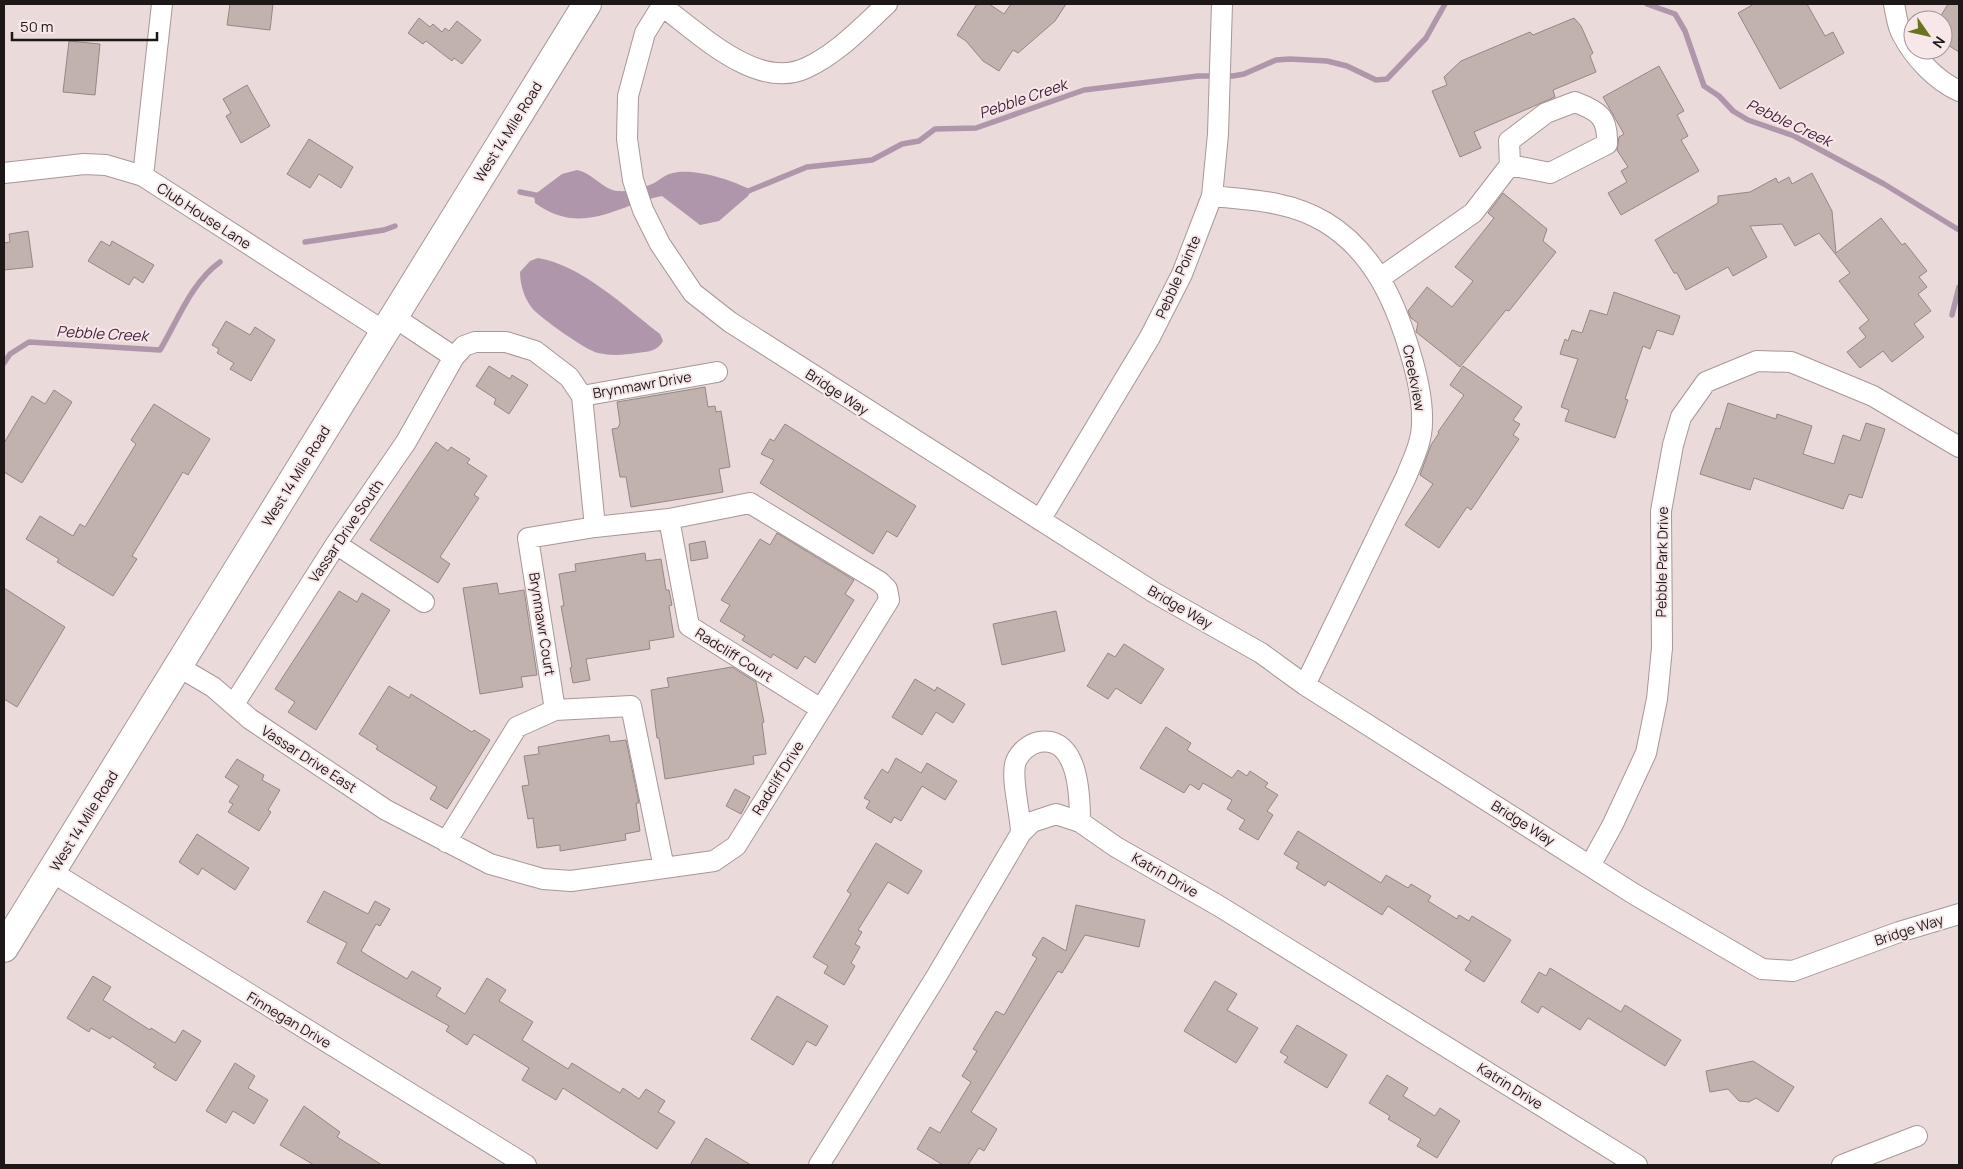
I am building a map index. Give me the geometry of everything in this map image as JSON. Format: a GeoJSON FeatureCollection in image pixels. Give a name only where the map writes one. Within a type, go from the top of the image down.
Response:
{"type":"FeatureCollection","features":[{"type":"Feature","properties":{"kind":"street"},"geometry":{"type":"LineString","coordinates":[[143,176],[162,4]]}},
{"type":"Feature","properties":{"kind":"street","name":"West 14 Mile Road"},"geometry":{"type":"LineString","coordinates":[[4,948],[587,4]]}},
{"type":"Feature","properties":{"kind":"street"},"geometry":{"type":"LineString","coordinates":[[662,5],[726,54],[753,69],[771,74],[806,69],[832,53],[887,4]]}},
{"type":"Feature","properties":{"kind":"street","name":"Pebble Pointe"},"geometry":{"type":"LineString","coordinates":[[1040,520],[1150,337],[1182,274],[1212,196],[1219,110],[1222,4]]}},
{"type":"Feature","properties":{"kind":"street"},"geometry":{"type":"LineString","coordinates":[[1894,4],[1901,33],[1921,63],[1950,87],[1959,91]]}},
{"type":"Feature","properties":{"kind":"street","name":"Bridge Way"},"geometry":{"type":"LineString","coordinates":[[662,5],[645,33],[628,96],[626,139],[633,180],[643,210],[660,244],[693,293],[730,322],[1155,593],[1261,654],[1305,685],[1590,866],[1708,939],[1762,968],[1793,971],[1899,932],[1959,914]]}},
{"type":"Feature","properties":{"kind":"street"},"geometry":{"type":"LineString","coordinates":[[1380,278],[1473,213],[1510,165],[1509,141],[1546,113],[1575,102],[1595,110],[1604,121],[1607,144],[1550,173],[1510,165]]}},
{"type":"Feature","properties":{"kind":"street","name":"Club House Lane"},"geometry":{"type":"LineString","coordinates":[[4,173],[84,164],[106,165],[143,176],[389,325]]}},
{"type":"Feature","properties":{"kind":"street","name":"Creekview"},"geometry":{"type":"LineString","coordinates":[[1212,196],[1271,202],[1296,208],[1325,222],[1347,237],[1362,253],[1380,278],[1402,322],[1416,370],[1422,402],[1420,441],[1406,477],[1305,685]]}},
{"type":"Feature","properties":{"kind":"street"},"geometry":{"type":"LineString","coordinates":[[389,325],[454,357]]}},
{"type":"Feature","properties":{"kind":"street","name":"Brynmawr Drive"},"geometry":{"type":"LineString","coordinates":[[454,357],[464,346],[475,342],[491,340],[517,345],[535,351],[569,376],[582,396],[717,372]]}},
{"type":"Feature","properties":{"kind":"street","name":"Vassar Drive South"},"geometry":{"type":"LineString","coordinates":[[234,704],[336,544],[406,442],[454,357]]}},
{"type":"Feature","properties":{"kind":"street","name":"Pebble Park Drive"},"geometry":{"type":"LineString","coordinates":[[1590,866],[1613,824],[1646,753],[1657,699],[1662,648],[1661,512],[1673,445],[1681,417],[1706,382],[1757,361],[1790,362],[1873,396],[1959,448]]}},
{"type":"Feature","properties":{"kind":"street"},"geometry":{"type":"LineString","coordinates":[[582,396],[595,527],[669,519]]}},
{"type":"Feature","properties":{"kind":"street","name":"Radcliff Drive"},"geometry":{"type":"LineString","coordinates":[[446,842],[490,864],[543,879],[571,881],[714,861],[736,846],[889,600],[887,590],[880,582],[750,503],[669,519]]}},
{"type":"Feature","properties":{"kind":"street","name":"Radcliff Court"},"geometry":{"type":"LineString","coordinates":[[669,519],[689,626],[820,709]]}},
{"type":"Feature","properties":{"kind":"street","name":"Brynmawr Court"},"geometry":{"type":"LineString","coordinates":[[555,710],[528,538],[595,527]]}},
{"type":"Feature","properties":{"kind":"street"},"geometry":{"type":"LineString","coordinates":[[336,544],[424,602]]}},
{"type":"Feature","properties":{"kind":"street","name":"Vassar Drive East"},"geometry":{"type":"LineString","coordinates":[[179,667],[213,687],[250,720],[386,810],[446,842]]}},
{"type":"Feature","properties":{"kind":"street"},"geometry":{"type":"LineString","coordinates":[[446,842],[517,728],[555,710],[631,706],[664,868]]}},
{"type":"Feature","properties":{"kind":"street"},"geometry":{"type":"LineString","coordinates":[[1021,833],[1016,762],[1023,751],[1037,742],[1049,741],[1060,746],[1070,759],[1080,795],[1080,822]]}},
{"type":"Feature","properties":{"kind":"street","name":"Katrin Drive"},"geometry":{"type":"LineString","coordinates":[[819,1165],[936,977],[1021,833],[1032,822],[1056,814],[1080,822],[1116,847],[1227,911],[1637,1165]]}},
{"type":"Feature","properties":{"kind":"street","name":"Finnegan Drive"},"geometry":{"type":"LineString","coordinates":[[52,872],[526,1165]]}},
{"type":"Feature","properties":{"kind":"street"},"geometry":{"type":"LineString","coordinates":[[1842,1165],[1917,1136]]}},
{"type":"Feature","properties":{"kind":"shaded area"},"geometry":{"type":"Polygon","coordinates":[[[577,170],[588,174],[608,188],[618,191],[640,188],[670,174],[682,172],[713,176],[734,182],[751,190],[748,196],[719,221],[700,225],[662,196],[614,212],[583,218],[568,218],[552,213],[535,203],[534,195],[562,174],[577,170]]]}},
{"type":"Feature","properties":{"kind":"shaded area"},"geometry":{"type":"Polygon","coordinates":[[[538,258],[571,269],[603,289],[660,334],[663,341],[661,344],[655,349],[648,351],[608,355],[592,351],[564,333],[532,308],[523,291],[520,272],[530,261],[538,258]]]}},
{"type":"Feature","properties":{"kind":"building"},"geometry":{"type":"Polygon","coordinates":[[[230,4],[273,4],[270,30],[227,25],[230,4]]]}},
{"type":"Feature","properties":{"kind":"building"},"geometry":{"type":"Polygon","coordinates":[[[977,4],[989,4],[1004,14],[1011,4],[1066,4],[1055,21],[1018,53],[1013,50],[999,71],[983,61],[966,41],[957,35],[977,4]]]}},
{"type":"Feature","properties":{"kind":"building"},"geometry":{"type":"Polygon","coordinates":[[[1754,4],[1807,4],[1825,36],[1833,32],[1844,53],[1780,89],[1738,13],[1754,4]]]}},
{"type":"Feature","properties":{"kind":"building"},"geometry":{"type":"Polygon","coordinates":[[[1948,4],[1959,4],[1959,52],[1953,48],[1953,10],[1944,10],[1948,4]]]}},
{"type":"Feature","properties":{"kind":"building"},"geometry":{"type":"Polygon","coordinates":[[[419,18],[430,27],[433,24],[442,32],[445,28],[449,31],[457,21],[481,40],[462,64],[454,58],[452,61],[426,41],[423,44],[408,33],[419,18]]]}},
{"type":"Feature","properties":{"kind":"building"},"geometry":{"type":"Polygon","coordinates":[[[1574,18],[1581,26],[1593,53],[1590,56],[1596,72],[1553,90],[1555,97],[1474,132],[1481,148],[1460,157],[1432,91],[1447,85],[1444,77],[1461,61],[1530,32],[1533,35],[1574,18]]]}},
{"type":"Feature","properties":{"kind":"building"},"geometry":{"type":"Polygon","coordinates":[[[69,41],[100,44],[95,95],[63,92],[69,41]]]}},
{"type":"Feature","properties":{"kind":"building"},"geometry":{"type":"Polygon","coordinates":[[[1659,66],[1684,111],[1677,115],[1688,136],[1681,140],[1699,171],[1621,215],[1608,193],[1627,182],[1621,171],[1628,167],[1617,150],[1619,137],[1624,134],[1603,97],[1659,66]]]}},
{"type":"Feature","properties":{"kind":"building"},"geometry":{"type":"Polygon","coordinates":[[[247,85],[270,126],[241,143],[226,116],[231,113],[223,99],[247,85]]]}},
{"type":"Feature","properties":{"kind":"building"},"geometry":{"type":"Polygon","coordinates":[[[309,139],[353,167],[341,188],[319,174],[310,188],[287,174],[309,139]]]}},
{"type":"Feature","properties":{"kind":"building"},"geometry":{"type":"Polygon","coordinates":[[[1812,173],[1832,211],[1836,253],[1881,218],[1902,245],[1905,243],[1927,271],[1919,277],[1927,287],[1918,294],[1931,311],[1914,324],[1924,337],[1892,362],[1883,351],[1860,368],[1847,352],[1866,337],[1859,328],[1869,320],[1839,281],[1850,273],[1819,233],[1795,246],[1782,224],[1750,226],[1767,257],[1733,276],[1728,267],[1686,290],[1655,240],[1718,203],[1718,196],[1750,192],[1776,178],[1778,183],[1789,177],[1792,184],[1812,173]]]}},
{"type":"Feature","properties":{"kind":"building"},"geometry":{"type":"Polygon","coordinates":[[[1503,193],[1547,229],[1543,241],[1556,252],[1509,311],[1506,310],[1460,367],[1416,332],[1418,323],[1411,318],[1408,311],[1427,287],[1452,307],[1473,281],[1455,267],[1494,218],[1488,213],[1503,193]]]}},
{"type":"Feature","properties":{"kind":"building"},"geometry":{"type":"Polygon","coordinates":[[[28,231],[33,267],[4,270],[4,243],[10,242],[9,234],[28,231]]]}},
{"type":"Feature","properties":{"kind":"building"},"geometry":{"type":"Polygon","coordinates":[[[101,241],[110,246],[112,241],[154,265],[143,283],[134,277],[129,285],[88,261],[101,241]]]}},
{"type":"Feature","properties":{"kind":"building"},"geometry":{"type":"Polygon","coordinates":[[[1614,292],[1680,316],[1673,335],[1657,330],[1650,349],[1643,346],[1625,399],[1628,400],[1615,438],[1565,421],[1569,410],[1561,407],[1578,359],[1560,354],[1565,339],[1568,341],[1572,330],[1582,333],[1590,310],[1607,315],[1614,292]]]}},
{"type":"Feature","properties":{"kind":"building"},"geometry":{"type":"Polygon","coordinates":[[[226,321],[250,335],[255,327],[275,340],[251,381],[230,369],[234,363],[217,353],[219,349],[212,345],[226,321]]]}},
{"type":"Feature","properties":{"kind":"building"},"geometry":{"type":"Polygon","coordinates":[[[489,366],[510,379],[512,375],[528,385],[509,414],[494,404],[496,399],[476,386],[489,366]]]}},
{"type":"Feature","properties":{"kind":"building"},"geometry":{"type":"Polygon","coordinates":[[[1463,366],[1522,407],[1513,420],[1520,424],[1513,435],[1519,439],[1471,510],[1467,507],[1439,548],[1405,525],[1433,484],[1420,475],[1438,432],[1464,395],[1450,385],[1463,366]]]}},
{"type":"Feature","properties":{"kind":"building"},"geometry":{"type":"Polygon","coordinates":[[[705,387],[708,407],[715,406],[716,412],[721,411],[730,467],[719,469],[723,492],[631,507],[626,477],[620,477],[612,429],[618,428],[620,423],[617,402],[705,387]]]}},
{"type":"Feature","properties":{"kind":"building"},"geometry":{"type":"Polygon","coordinates":[[[54,390],[72,402],[22,483],[4,472],[4,443],[32,396],[45,404],[54,390]]]}},
{"type":"Feature","properties":{"kind":"building"},"geometry":{"type":"Polygon","coordinates":[[[1728,403],[1776,419],[1777,414],[1812,426],[1803,454],[1834,464],[1843,435],[1860,441],[1866,423],[1885,429],[1862,498],[1849,494],[1843,509],[1754,478],[1750,490],[1700,474],[1716,428],[1720,429],[1728,403]]]}},
{"type":"Feature","properties":{"kind":"building"},"geometry":{"type":"Polygon","coordinates":[[[154,404],[210,439],[188,475],[183,472],[132,556],[137,559],[113,596],[57,562],[59,559],[26,539],[40,516],[73,536],[80,524],[85,527],[136,444],[131,440],[154,404]]]}},
{"type":"Feature","properties":{"kind":"building"},"geometry":{"type":"Polygon","coordinates":[[[785,424],[916,506],[897,537],[887,531],[873,554],[760,483],[774,460],[761,454],[770,439],[774,441],[785,424]]]}},
{"type":"Feature","properties":{"kind":"building"},"geometry":{"type":"Polygon","coordinates":[[[436,442],[448,451],[451,447],[470,459],[467,463],[487,476],[474,495],[479,498],[440,557],[450,564],[438,583],[370,540],[436,442]]]}},
{"type":"Feature","properties":{"kind":"building"},"geometry":{"type":"Polygon","coordinates":[[[777,533],[854,580],[845,594],[854,600],[815,663],[805,656],[797,669],[773,654],[771,658],[742,640],[745,636],[720,621],[730,605],[721,600],[760,539],[770,545],[777,533]]]}},
{"type":"Feature","properties":{"kind":"building"},"geometry":{"type":"Polygon","coordinates":[[[705,541],[708,558],[691,561],[689,544],[705,541]]]}},
{"type":"Feature","properties":{"kind":"building"},"geometry":{"type":"Polygon","coordinates":[[[645,553],[646,561],[661,559],[666,590],[669,590],[672,605],[669,606],[674,637],[649,641],[650,649],[586,659],[590,680],[573,683],[561,606],[564,606],[559,574],[576,571],[575,564],[645,553]]]}},
{"type":"Feature","properties":{"kind":"building"},"geometry":{"type":"Polygon","coordinates":[[[497,583],[499,594],[524,590],[537,675],[521,677],[523,687],[480,694],[463,588],[497,583]]]}},
{"type":"Feature","properties":{"kind":"building"},"geometry":{"type":"Polygon","coordinates":[[[4,588],[65,627],[17,707],[4,699],[4,588]]]}},
{"type":"Feature","properties":{"kind":"building"},"geometry":{"type":"Polygon","coordinates":[[[339,591],[357,602],[362,593],[390,610],[316,730],[288,712],[295,702],[275,689],[339,591]]]}},
{"type":"Feature","properties":{"kind":"building"},"geometry":{"type":"Polygon","coordinates":[[[1056,611],[1065,651],[1002,665],[993,624],[1056,611]]]}},
{"type":"Feature","properties":{"kind":"building"},"geometry":{"type":"Polygon","coordinates":[[[1124,644],[1164,669],[1141,704],[1116,688],[1108,699],[1087,686],[1108,653],[1115,657],[1124,644]]]}},
{"type":"Feature","properties":{"kind":"building"},"geometry":{"type":"Polygon","coordinates":[[[732,667],[756,682],[764,722],[762,723],[766,754],[753,756],[754,764],[665,779],[659,738],[657,738],[651,690],[669,687],[667,678],[732,667]]]}},
{"type":"Feature","properties":{"kind":"building"},"geometry":{"type":"Polygon","coordinates":[[[915,679],[935,691],[937,687],[965,704],[953,723],[936,712],[922,735],[892,717],[915,679]]]}},
{"type":"Feature","properties":{"kind":"building"},"geometry":{"type":"Polygon","coordinates":[[[389,686],[409,698],[411,694],[472,732],[474,730],[490,740],[447,809],[430,799],[437,787],[376,749],[378,746],[359,734],[389,686]]]}},
{"type":"Feature","properties":{"kind":"building"},"geometry":{"type":"Polygon","coordinates":[[[1166,727],[1191,743],[1187,750],[1232,778],[1238,770],[1247,776],[1250,771],[1268,783],[1265,787],[1278,795],[1267,811],[1273,815],[1258,840],[1239,829],[1245,820],[1227,809],[1232,800],[1203,783],[1199,790],[1190,784],[1184,793],[1140,768],[1166,727]]]}},
{"type":"Feature","properties":{"kind":"building"},"geometry":{"type":"Polygon","coordinates":[[[609,735],[610,742],[626,740],[639,803],[636,803],[640,831],[625,834],[626,840],[560,851],[560,845],[537,848],[533,818],[528,819],[522,786],[529,785],[524,756],[539,754],[538,747],[609,735]]]}},
{"type":"Feature","properties":{"kind":"building"},"geometry":{"type":"Polygon","coordinates":[[[896,758],[921,773],[927,763],[957,781],[945,800],[922,786],[901,821],[894,817],[891,823],[866,808],[870,801],[864,798],[882,769],[888,773],[896,758]]]}},
{"type":"Feature","properties":{"kind":"building"},"geometry":{"type":"Polygon","coordinates":[[[237,759],[264,775],[262,780],[280,790],[268,810],[271,812],[259,831],[228,812],[233,804],[229,802],[239,786],[225,777],[237,759]]]}},
{"type":"Feature","properties":{"kind":"building"},"geometry":{"type":"Polygon","coordinates":[[[735,789],[750,797],[741,814],[726,806],[735,789]]]}},
{"type":"Feature","properties":{"kind":"building"},"geometry":{"type":"Polygon","coordinates":[[[1298,831],[1381,883],[1386,875],[1408,888],[1411,884],[1431,896],[1428,901],[1457,919],[1459,915],[1469,921],[1472,916],[1511,940],[1484,982],[1465,970],[1471,961],[1388,906],[1382,915],[1328,881],[1325,886],[1296,868],[1299,863],[1284,854],[1298,831]]]}},
{"type":"Feature","properties":{"kind":"building"},"geometry":{"type":"Polygon","coordinates":[[[197,834],[249,868],[235,890],[202,868],[198,875],[179,862],[197,834]]]}},
{"type":"Feature","properties":{"kind":"building"},"geometry":{"type":"Polygon","coordinates":[[[876,843],[922,871],[908,894],[888,882],[858,930],[862,932],[855,944],[860,947],[851,963],[855,966],[844,985],[824,973],[828,966],[813,957],[851,894],[847,891],[876,843]]]}},
{"type":"Feature","properties":{"kind":"building"},"geometry":{"type":"Polygon","coordinates":[[[324,891],[368,914],[375,901],[390,909],[380,926],[376,924],[361,951],[367,955],[407,979],[412,971],[441,988],[436,996],[465,1014],[487,978],[506,990],[499,1001],[533,1022],[522,1040],[568,1069],[572,1063],[620,1093],[623,1088],[639,1099],[646,1089],[665,1101],[658,1112],[675,1122],[657,1149],[563,1088],[556,1100],[522,1080],[529,1068],[474,1034],[467,1045],[446,1031],[449,1026],[337,963],[347,943],[307,922],[324,891]]]}},
{"type":"Feature","properties":{"kind":"building"},"geometry":{"type":"Polygon","coordinates":[[[1076,905],[1145,920],[1139,947],[1085,935],[1062,973],[1058,971],[971,1112],[997,1129],[984,1151],[979,1148],[968,1165],[943,1165],[917,1149],[930,1127],[940,1133],[971,1082],[962,1076],[977,1051],[973,1049],[996,1011],[1004,1015],[1037,958],[1032,955],[1043,937],[1066,951],[1076,905]]]}},
{"type":"Feature","properties":{"kind":"building"},"geometry":{"type":"Polygon","coordinates":[[[1550,968],[1621,1012],[1625,1005],[1681,1040],[1665,1066],[1588,1018],[1580,1030],[1542,1006],[1538,1013],[1521,1002],[1539,972],[1546,976],[1550,968]]]}},
{"type":"Feature","properties":{"kind":"building"},"geometry":{"type":"Polygon","coordinates":[[[93,976],[111,987],[103,1000],[150,1030],[151,1028],[175,1043],[183,1030],[201,1041],[176,1081],[153,1067],[156,1064],[112,1036],[110,1039],[91,1028],[89,1032],[67,1018],[93,976]]]}},
{"type":"Feature","properties":{"kind":"building"},"geometry":{"type":"Polygon","coordinates":[[[1215,981],[1237,994],[1227,1010],[1258,1028],[1236,1063],[1184,1031],[1215,981]]]}},
{"type":"Feature","properties":{"kind":"building"},"geometry":{"type":"Polygon","coordinates":[[[777,996],[828,1026],[816,1046],[807,1041],[793,1065],[751,1039],[777,996]]]}},
{"type":"Feature","properties":{"kind":"building"},"geometry":{"type":"Polygon","coordinates":[[[1297,1025],[1347,1055],[1327,1088],[1284,1062],[1288,1057],[1280,1052],[1297,1025]]]}},
{"type":"Feature","properties":{"kind":"building"},"geometry":{"type":"Polygon","coordinates":[[[1753,1061],[1794,1087],[1778,1112],[1756,1098],[1749,1102],[1739,1101],[1728,1089],[1710,1092],[1706,1071],[1753,1061]]]}},
{"type":"Feature","properties":{"kind":"building"},"geometry":{"type":"Polygon","coordinates":[[[235,1063],[255,1076],[248,1088],[268,1100],[254,1124],[233,1111],[226,1123],[206,1111],[235,1063]]]}},
{"type":"Feature","properties":{"kind":"building"},"geometry":{"type":"Polygon","coordinates":[[[1387,1075],[1408,1088],[1403,1096],[1435,1116],[1440,1108],[1460,1121],[1437,1158],[1417,1146],[1421,1139],[1388,1119],[1390,1116],[1369,1103],[1387,1075]]]}},
{"type":"Feature","properties":{"kind":"building"},"geometry":{"type":"Polygon","coordinates":[[[304,1106],[340,1132],[337,1137],[382,1165],[314,1165],[280,1145],[304,1106]]]}},
{"type":"Feature","properties":{"kind":"building"},"geometry":{"type":"Polygon","coordinates":[[[706,1138],[751,1165],[690,1165],[706,1138]]]}},
{"type":"Feature","properties":{"kind":"waterway","name":"Pebble Creek"},"geometry":{"type":"LineString","coordinates":[[746,192],[807,167],[872,160],[902,144],[919,141],[935,129],[976,128],[1084,90],[1198,76],[1233,76],[1244,74],[1276,60],[1290,59],[1327,61],[1347,66],[1376,80],[1387,79],[1426,38],[1445,4]]}},
{"type":"Feature","properties":{"kind":"waterway","name":"Pebble Creek"},"geometry":{"type":"LineString","coordinates":[[1647,4],[1675,14],[1685,31],[1704,86],[1719,96],[1733,111],[1748,120],[1794,136],[1815,147],[1884,184],[1959,230]]}},
{"type":"Feature","properties":{"kind":"waterway","name":"Pebble Creek"},"geometry":{"type":"LineString","coordinates":[[520,192],[540,196]]}},
{"type":"Feature","properties":{"kind":"waterway","name":"Pebble Creek"},"geometry":{"type":"LineString","coordinates":[[305,242],[384,230],[395,226]]}},
{"type":"Feature","properties":{"kind":"waterway","name":"Pebble Creek"},"geometry":{"type":"LineString","coordinates":[[4,363],[10,354],[29,342],[160,350],[193,291],[201,280],[220,262]]}},
{"type":"Feature","properties":{"kind":"waterway"},"geometry":{"type":"LineString","coordinates":[[1952,315],[1959,287]]}}]}
